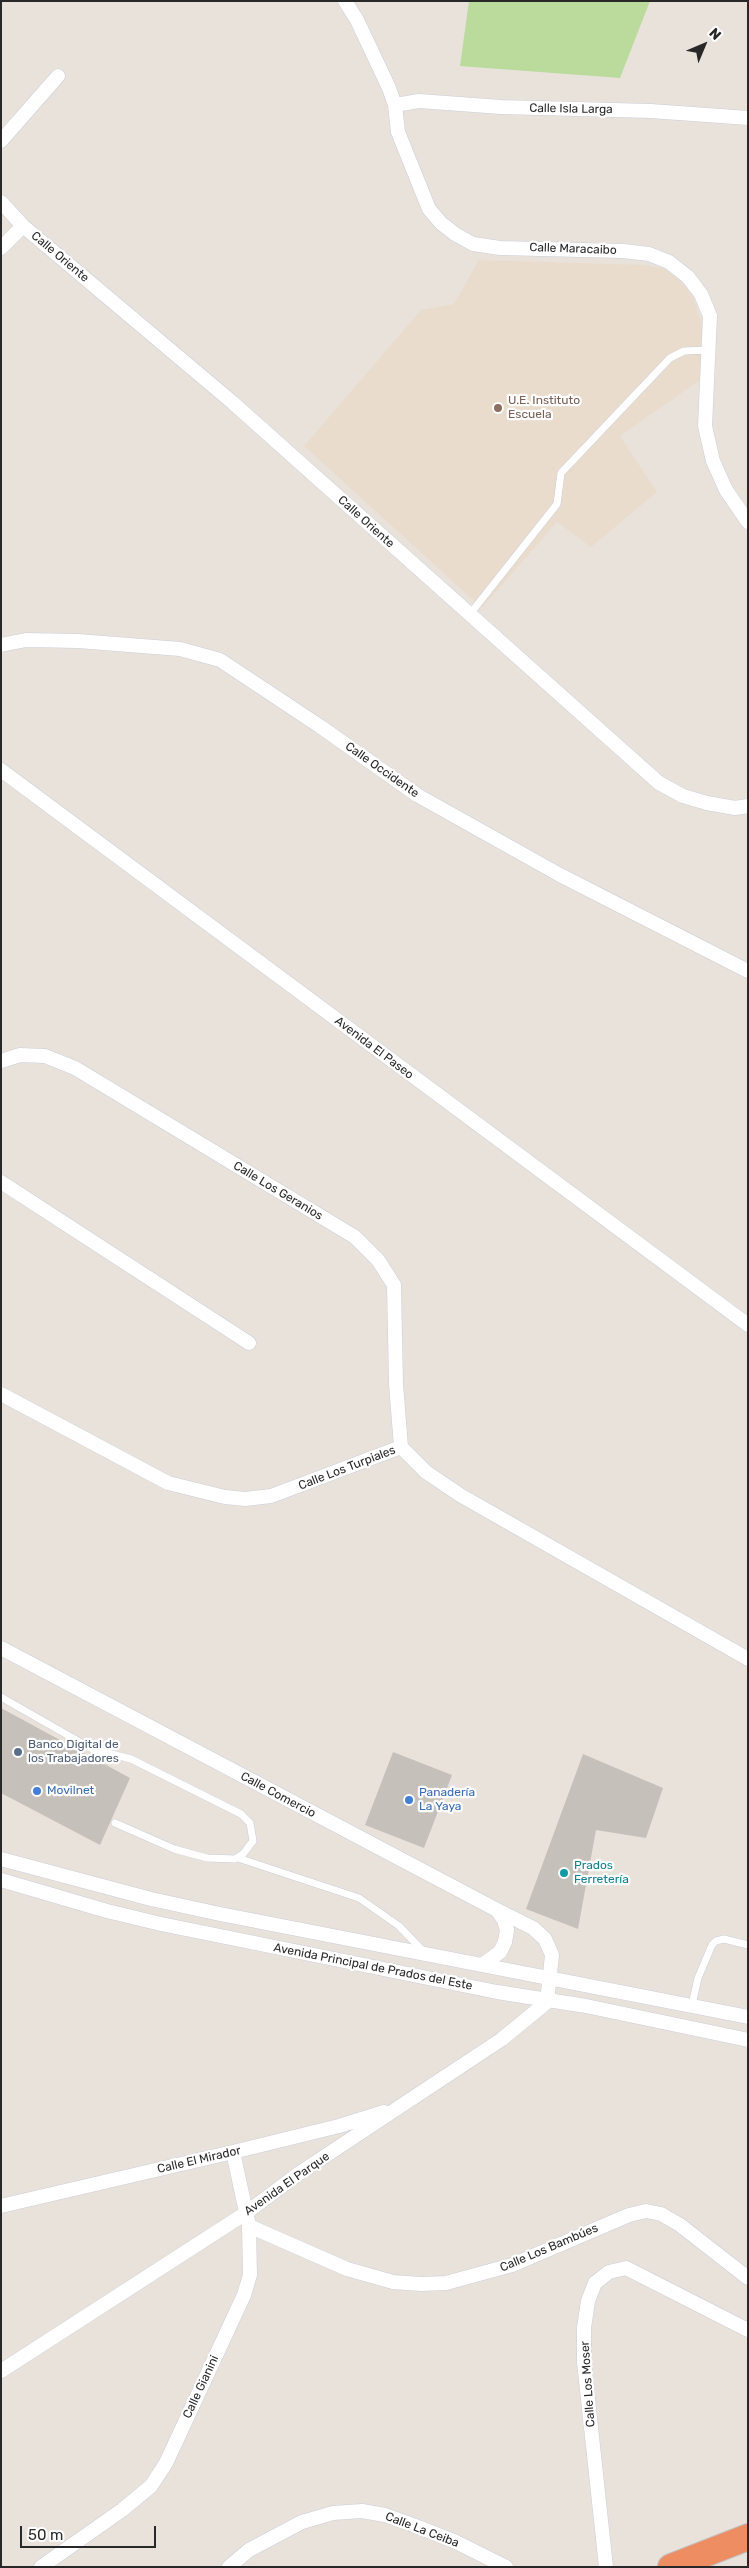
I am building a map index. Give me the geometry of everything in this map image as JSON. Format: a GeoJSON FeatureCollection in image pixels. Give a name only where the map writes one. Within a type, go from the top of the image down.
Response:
{"type":"FeatureCollection","features":[{"type":"Feature","properties":{"kind":"highway"},"geometry":{"type":"LineString","coordinates":[[671,2567],[748,2537]]}},
{"type":"Feature","properties":{"kind":"street","name":"Calle Maracaibo"},"geometry":{"type":"LineString","coordinates":[[345,1],[377,58],[395,105],[398,132],[429,209],[454,234],[473,244],[500,248],[623,251],[649,254],[669,262],[688,277],[701,294],[710,316],[706,426],[713,461],[726,490],[748,522]]}},
{"type":"Feature","properties":{"kind":"street"},"geometry":{"type":"LineString","coordinates":[[1,141],[58,76]]}},
{"type":"Feature","properties":{"kind":"street","name":"Calle Isla Larga"},"geometry":{"type":"LineString","coordinates":[[395,105],[419,101],[501,107],[660,111],[748,118]]}},
{"type":"Feature","properties":{"kind":"street","name":"Calle Oriente"},"geometry":{"type":"LineString","coordinates":[[1,202],[23,226],[232,402],[659,783],[683,796],[707,803],[734,808],[748,806]]}},
{"type":"Feature","properties":{"kind":"street"},"geometry":{"type":"LineString","coordinates":[[1,248],[23,226]]}},
{"type":"Feature","properties":{"kind":"street","name":"Calle Occidente"},"geometry":{"type":"LineString","coordinates":[[1,645],[26,640],[78,641],[180,649],[220,660],[321,727],[417,795],[560,875],[748,971]]}},
{"type":"Feature","properties":{"kind":"street","name":"Avenida El Paseo"},"geometry":{"type":"LineString","coordinates":[[1,770],[748,1325]]}},
{"type":"Feature","properties":{"kind":"street","name":"Calle Los Geranios"},"geometry":{"type":"LineString","coordinates":[[1,1061],[20,1056],[45,1056],[75,1068],[355,1237],[378,1260],[394,1285],[396,1384],[401,1447]]}},
{"type":"Feature","properties":{"kind":"street"},"geometry":{"type":"LineString","coordinates":[[1,1182],[249,1343]]}},
{"type":"Feature","properties":{"kind":"street","name":"Calle Los Turpiales"},"geometry":{"type":"LineString","coordinates":[[1,1394],[168,1483],[225,1497],[245,1499],[271,1496],[401,1447],[426,1472],[460,1495],[748,1660]]}},
{"type":"Feature","properties":{"kind":"street","name":"Calle Comercio"},"geometry":{"type":"LineString","coordinates":[[1,1648],[533,1928],[545,1939],[552,1955],[550,1979]]}},
{"type":"Feature","properties":{"kind":"street","name":"Avenida Principal de Prados del Este"},"geometry":{"type":"LineString","coordinates":[[1,1859],[186,1907],[748,2017]]}},
{"type":"Feature","properties":{"kind":"street","name":"Avenida Principal de Prados del Este"},"geometry":{"type":"LineString","coordinates":[[1,1880],[107,1911],[161,1924],[547,2002],[586,2006],[748,2040]]}},
{"type":"Feature","properties":{"kind":"street"},"geometry":{"type":"LineString","coordinates":[[482,1964],[500,1952],[505,1942],[507,1930],[504,1920],[497,1910]]}},
{"type":"Feature","properties":{"kind":"street"},"geometry":{"type":"LineString","coordinates":[[547,2002],[550,1979]]}},
{"type":"Feature","properties":{"kind":"street","name":"Avenida El Parque"},"geometry":{"type":"LineString","coordinates":[[1,2371],[248,2219],[298,2174],[502,2039],[547,2002]]}},
{"type":"Feature","properties":{"kind":"street","name":"Calle El Mirador"},"geometry":{"type":"LineString","coordinates":[[1,2206],[339,2126],[395,2109]]}},
{"type":"Feature","properties":{"kind":"street","name":"Calle Gianini"},"geometry":{"type":"LineString","coordinates":[[41,2567],[122,2510],[151,2486],[166,2462],[244,2295],[250,2274],[248,2219],[233,2152]]}},
{"type":"Feature","properties":{"kind":"street","name":"Calle Los Bambúes"},"geometry":{"type":"LineString","coordinates":[[248,2219],[355,2272],[393,2282],[421,2284],[446,2283],[512,2265],[621,2218],[646,2211],[661,2214],[680,2224],[748,2278]]}},
{"type":"Feature","properties":{"kind":"street","name":"Calle Los Moser"},"geometry":{"type":"LineString","coordinates":[[606,2567],[584,2362],[584,2328],[588,2302],[595,2282],[609,2272],[626,2268],[748,2330]]}},
{"type":"Feature","properties":{"kind":"street","name":"Calle La Ceiba"},"geometry":{"type":"LineString","coordinates":[[229,2567],[249,2550],[302,2522],[333,2513],[362,2511],[385,2515],[429,2531],[506,2567]]}},
{"type":"Feature","properties":{"kind":"lane"},"geometry":{"type":"LineString","coordinates":[[470,614],[557,504],[561,473],[670,358],[684,351],[710,350]]}},
{"type":"Feature","properties":{"kind":"lane"},"geometry":{"type":"LineString","coordinates":[[1,1697],[92,1749],[131,1759],[242,1814],[250,1823],[253,1841],[238,1858]]}},
{"type":"Feature","properties":{"kind":"lane"},"geometry":{"type":"LineString","coordinates":[[115,1823],[191,1855],[224,1860],[238,1858],[359,1898],[399,1926],[425,1954]]}},
{"type":"Feature","properties":{"kind":"lane"},"geometry":{"type":"LineString","coordinates":[[692,2005],[698,1978],[712,1945],[716,1941],[724,1939],[748,1945]]}},
{"type":"Feature","properties":{"kind":"shaded area","name":"U.E. Instituto Escuela"},"geometry":{"type":"Polygon","coordinates":[[[479,260],[643,265],[663,268],[678,279],[693,297],[701,321],[704,343],[700,380],[620,436],[657,492],[591,547],[557,522],[482,608],[304,446],[421,310],[454,304],[479,260]]]}},
{"type":"Feature","properties":{"kind":"green space"},"geometry":{"type":"Polygon","coordinates":[[[469,1],[650,1],[620,78],[460,66],[469,1]]]}},
{"type":"Feature","properties":{"kind":"building"},"geometry":{"type":"Polygon","coordinates":[[[1,1708],[130,1778],[100,1845],[1,1793],[1,1708]]]}},
{"type":"Feature","properties":{"kind":"building","name":"Panadería La Yaya"},"geometry":{"type":"Polygon","coordinates":[[[393,1752],[452,1775],[424,1848],[365,1825],[393,1752]]]}},
{"type":"Feature","properties":{"kind":"building","name":"Prados Ferretería"},"geometry":{"type":"Polygon","coordinates":[[[583,1754],[663,1788],[646,1838],[596,1830],[578,1929],[526,1909],[583,1754]]]}},
{"type":"Feature","properties":{"kind":"place","name":"U.E. Instituto Escuela"},"geometry":{"type":"Point","coordinates":[498,408]}},
{"type":"Feature","properties":{"kind":"place","name":"Banco Digital de los Trabajadores"},"geometry":{"type":"Point","coordinates":[18,1752]}},
{"type":"Feature","properties":{"kind":"place","name":"Movilnet"},"geometry":{"type":"Point","coordinates":[37,1791]}},
{"type":"Feature","properties":{"kind":"place","name":"Panadería La Yaya"},"geometry":{"type":"Point","coordinates":[409,1800]}},
{"type":"Feature","properties":{"kind":"place","name":"Prados Ferretería"},"geometry":{"type":"Point","coordinates":[564,1873]}}]}
